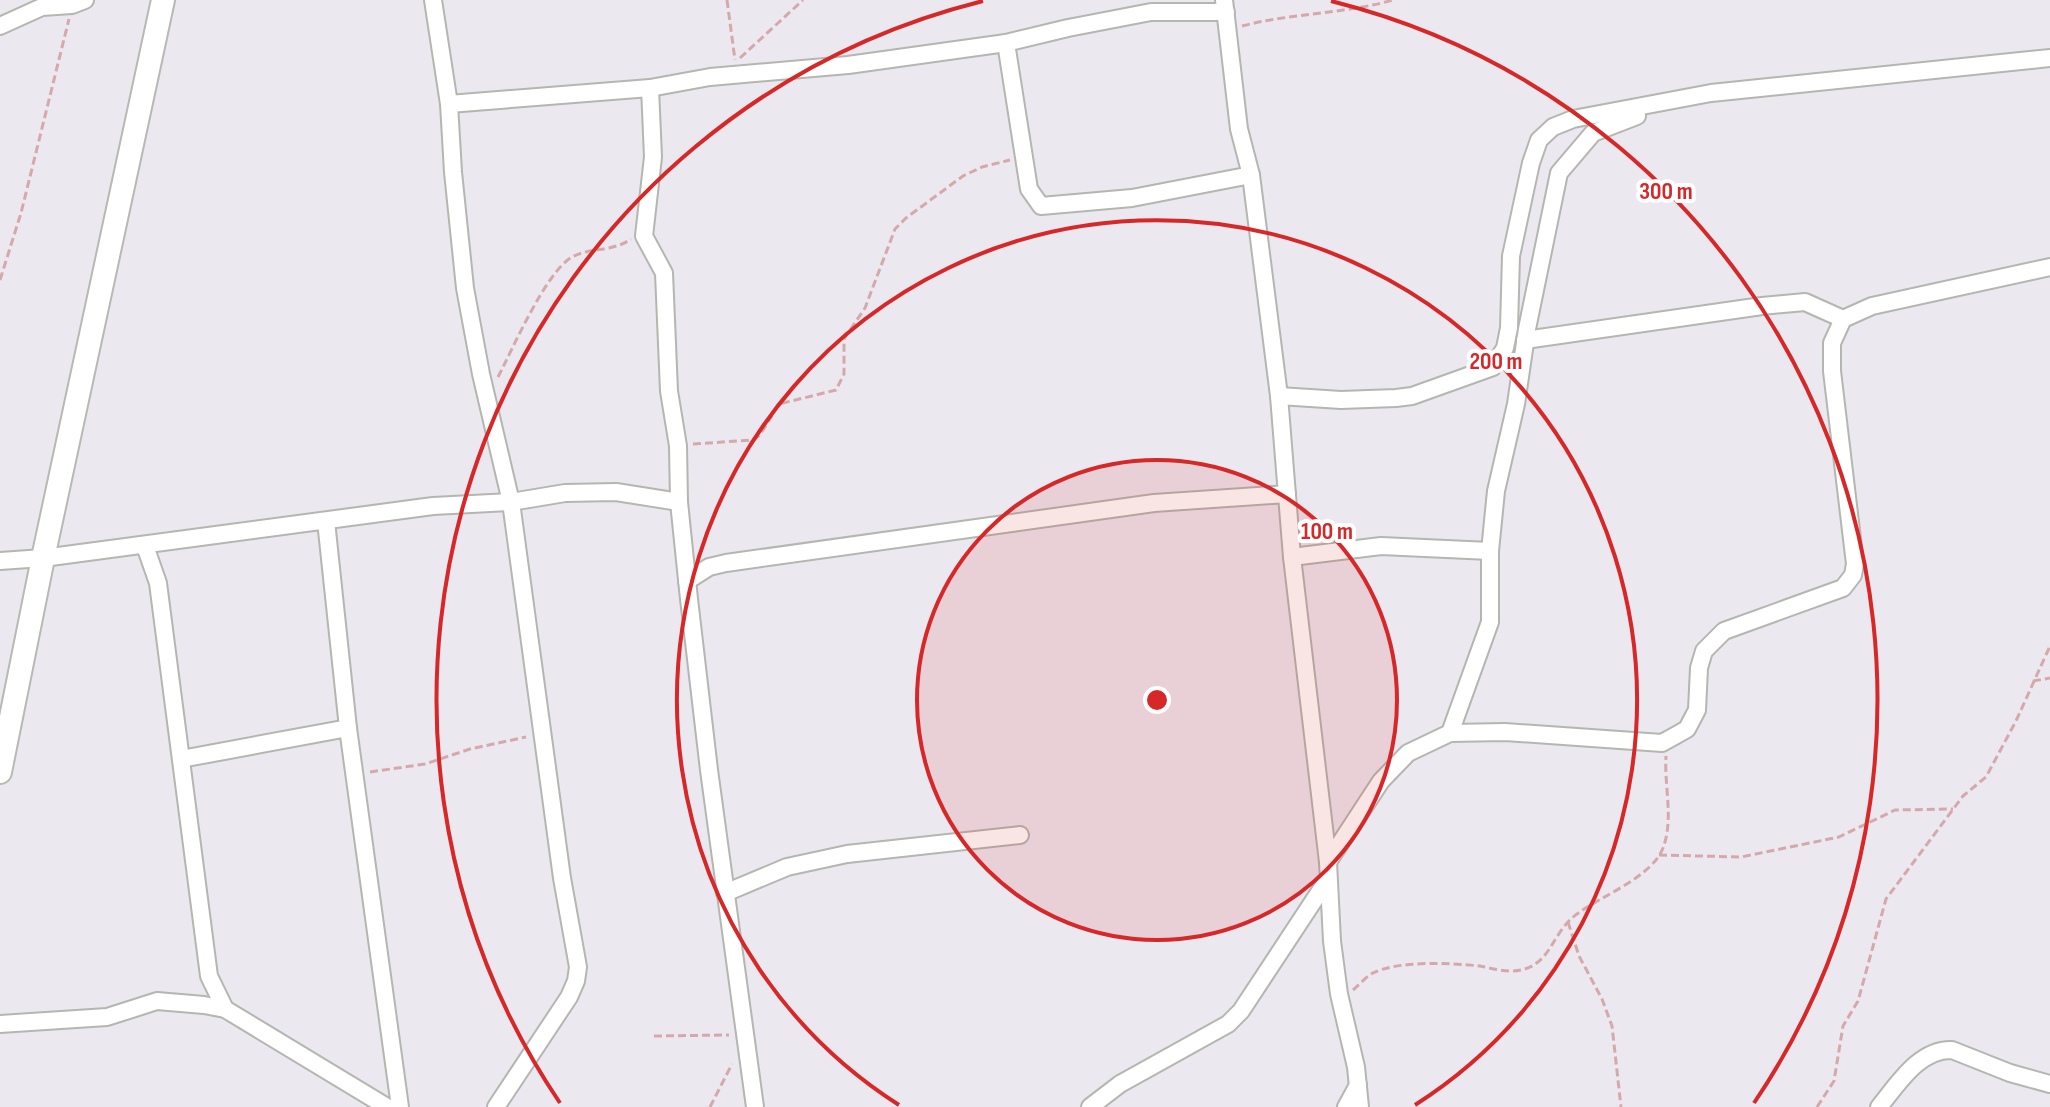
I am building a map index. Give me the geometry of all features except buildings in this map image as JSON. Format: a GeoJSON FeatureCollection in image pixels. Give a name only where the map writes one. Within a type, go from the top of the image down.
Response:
{"type":"FeatureCollection","features":[{"type":"Feature","properties":{"kind":"street"},"geometry":{"type":"LineString","coordinates":[[0,772],[163,0]]}},
{"type":"Feature","properties":{"kind":"street"},"geometry":{"type":"LineString","coordinates":[[433,0],[449,104],[465,288],[486,398],[511,502],[562,878],[576,948],[576,981],[543,1039],[496,1107]]}},
{"type":"Feature","properties":{"kind":"street"},"geometry":{"type":"LineString","coordinates":[[2,24],[42,7],[79,2]]}},
{"type":"Feature","properties":{"kind":"street"},"geometry":{"type":"LineString","coordinates":[[449,104],[650,88],[710,77],[848,65],[1006,43],[1151,12],[1225,6],[1239,129],[1251,175],[1279,396],[1292,557],[1328,870],[1332,941],[1360,1107]]}},
{"type":"Feature","properties":{"kind":"street"},"geometry":{"type":"LineString","coordinates":[[1006,43],[1029,189],[1041,206],[1132,198],[1251,175]]}},
{"type":"Feature","properties":{"kind":"street"},"geometry":{"type":"LineString","coordinates":[[1279,396],[1341,400],[1412,396],[1493,367],[1505,348],[1509,328],[1511,256],[1531,163],[1539,140],[1553,127],[1573,119],[1711,93],[2050,58]]}},
{"type":"Feature","properties":{"kind":"street"},"geometry":{"type":"LineString","coordinates":[[650,88],[653,157],[645,240],[664,273],[669,391],[678,446],[679,502],[687,581],[742,1035],[755,1107]]}},
{"type":"Feature","properties":{"kind":"street"},"geometry":{"type":"LineString","coordinates":[[1450,733],[1490,622],[1490,551],[1496,491],[1516,404],[1525,340],[1559,173],[1593,133],[1610,124],[1711,93]]}},
{"type":"Feature","properties":{"kind":"street"},"geometry":{"type":"LineString","coordinates":[[1090,1107],[1120,1084],[1228,1024],[1241,1011],[1381,781],[1408,753],[1450,733],[1505,732],[1662,743],[1687,729],[1697,710],[1699,668],[1708,644],[1724,631],[1843,588],[1853,575],[1855,564],[1849,504],[1832,371],[1832,343],[1843,319],[1872,306],[2050,267]]}},
{"type":"Feature","properties":{"kind":"street"},"geometry":{"type":"LineString","coordinates":[[1525,340],[1805,302],[1843,319]]}},
{"type":"Feature","properties":{"kind":"street"},"geometry":{"type":"LineString","coordinates":[[0,561],[145,546],[433,506],[511,502],[565,493],[616,492],[679,502]]}},
{"type":"Feature","properties":{"kind":"street"},"geometry":{"type":"LineString","coordinates":[[687,581],[709,567],[1154,503],[1287,494]]}},
{"type":"Feature","properties":{"kind":"street"},"geometry":{"type":"LineString","coordinates":[[326,521],[354,776],[400,1107]]}},
{"type":"Feature","properties":{"kind":"street"},"geometry":{"type":"LineString","coordinates":[[145,546],[158,583],[209,976],[225,1009]]}},
{"type":"Feature","properties":{"kind":"street"},"geometry":{"type":"LineString","coordinates":[[1292,557],[1381,546],[1490,551]]}},
{"type":"Feature","properties":{"kind":"street"},"geometry":{"type":"LineString","coordinates":[[684,549],[709,567]]}},
{"type":"Feature","properties":{"kind":"street"},"geometry":{"type":"LineString","coordinates":[[181,759],[348,728]]}},
{"type":"Feature","properties":{"kind":"street"},"geometry":{"type":"LineString","coordinates":[[725,893],[787,867],[847,854],[1020,835]]}},
{"type":"Feature","properties":{"kind":"street"},"geometry":{"type":"LineString","coordinates":[[0,1024],[107,1017],[157,1001],[225,1009],[387,1107]]}},
{"type":"Feature","properties":{"kind":"street"},"geometry":{"type":"LineString","coordinates":[[1879,1107],[1925,1056],[1943,1050],[1952,1050],[2010,1073],[2050,1084]]}},
{"type":"Feature","properties":{"kind":"street"},"geometry":{"type":"LineString","coordinates":[[1346,1107],[1358,1085]]}},
{"type":"Feature","properties":{"kind":"path"},"geometry":{"type":"LineString","coordinates":[[727,0],[735,62],[803,0]]}},
{"type":"Feature","properties":{"kind":"path"},"geometry":{"type":"LineString","coordinates":[[1227,30],[1272,18],[1372,6],[1393,0]]}},
{"type":"Feature","properties":{"kind":"path"},"geometry":{"type":"LineString","coordinates":[[0,280],[79,2]]}},
{"type":"Feature","properties":{"kind":"path"},"geometry":{"type":"LineString","coordinates":[[678,446],[753,440],[760,435],[779,404],[836,390],[844,374],[844,339],[865,308],[895,229],[963,176],[982,167],[1024,156]]}},
{"type":"Feature","properties":{"kind":"path"},"geometry":{"type":"LineString","coordinates":[[486,398],[542,293],[565,263],[582,253],[619,247],[630,240],[647,216]]}},
{"type":"Feature","properties":{"kind":"path"},"geometry":{"type":"LineString","coordinates":[[1817,1107],[1834,1081],[1843,1026],[1858,1001],[1886,899],[1963,796],[1986,777],[2050,646]]}},
{"type":"Feature","properties":{"kind":"path"},"geometry":{"type":"LineString","coordinates":[[2033,681],[2050,678]]}},
{"type":"Feature","properties":{"kind":"path"},"geometry":{"type":"LineString","coordinates":[[354,776],[425,764],[478,747],[542,735]]}},
{"type":"Feature","properties":{"kind":"path"},"geometry":{"type":"LineString","coordinates":[[1343,1010],[1354,990],[1370,974],[1391,967],[1454,964],[1510,971],[1533,967],[1542,960],[1568,922],[1626,885],[1659,855],[1666,837],[1667,740]]}},
{"type":"Feature","properties":{"kind":"path"},"geometry":{"type":"LineString","coordinates":[[1659,855],[1741,857],[1839,837],[1895,810],[1953,809]]}},
{"type":"Feature","properties":{"kind":"path"},"geometry":{"type":"LineString","coordinates":[[1568,922],[1579,956],[1602,999],[1612,1026],[1621,1107]]}},
{"type":"Feature","properties":{"kind":"path"},"geometry":{"type":"LineString","coordinates":[[654,1036],[742,1035],[730,1071],[710,1107]]}}]}
